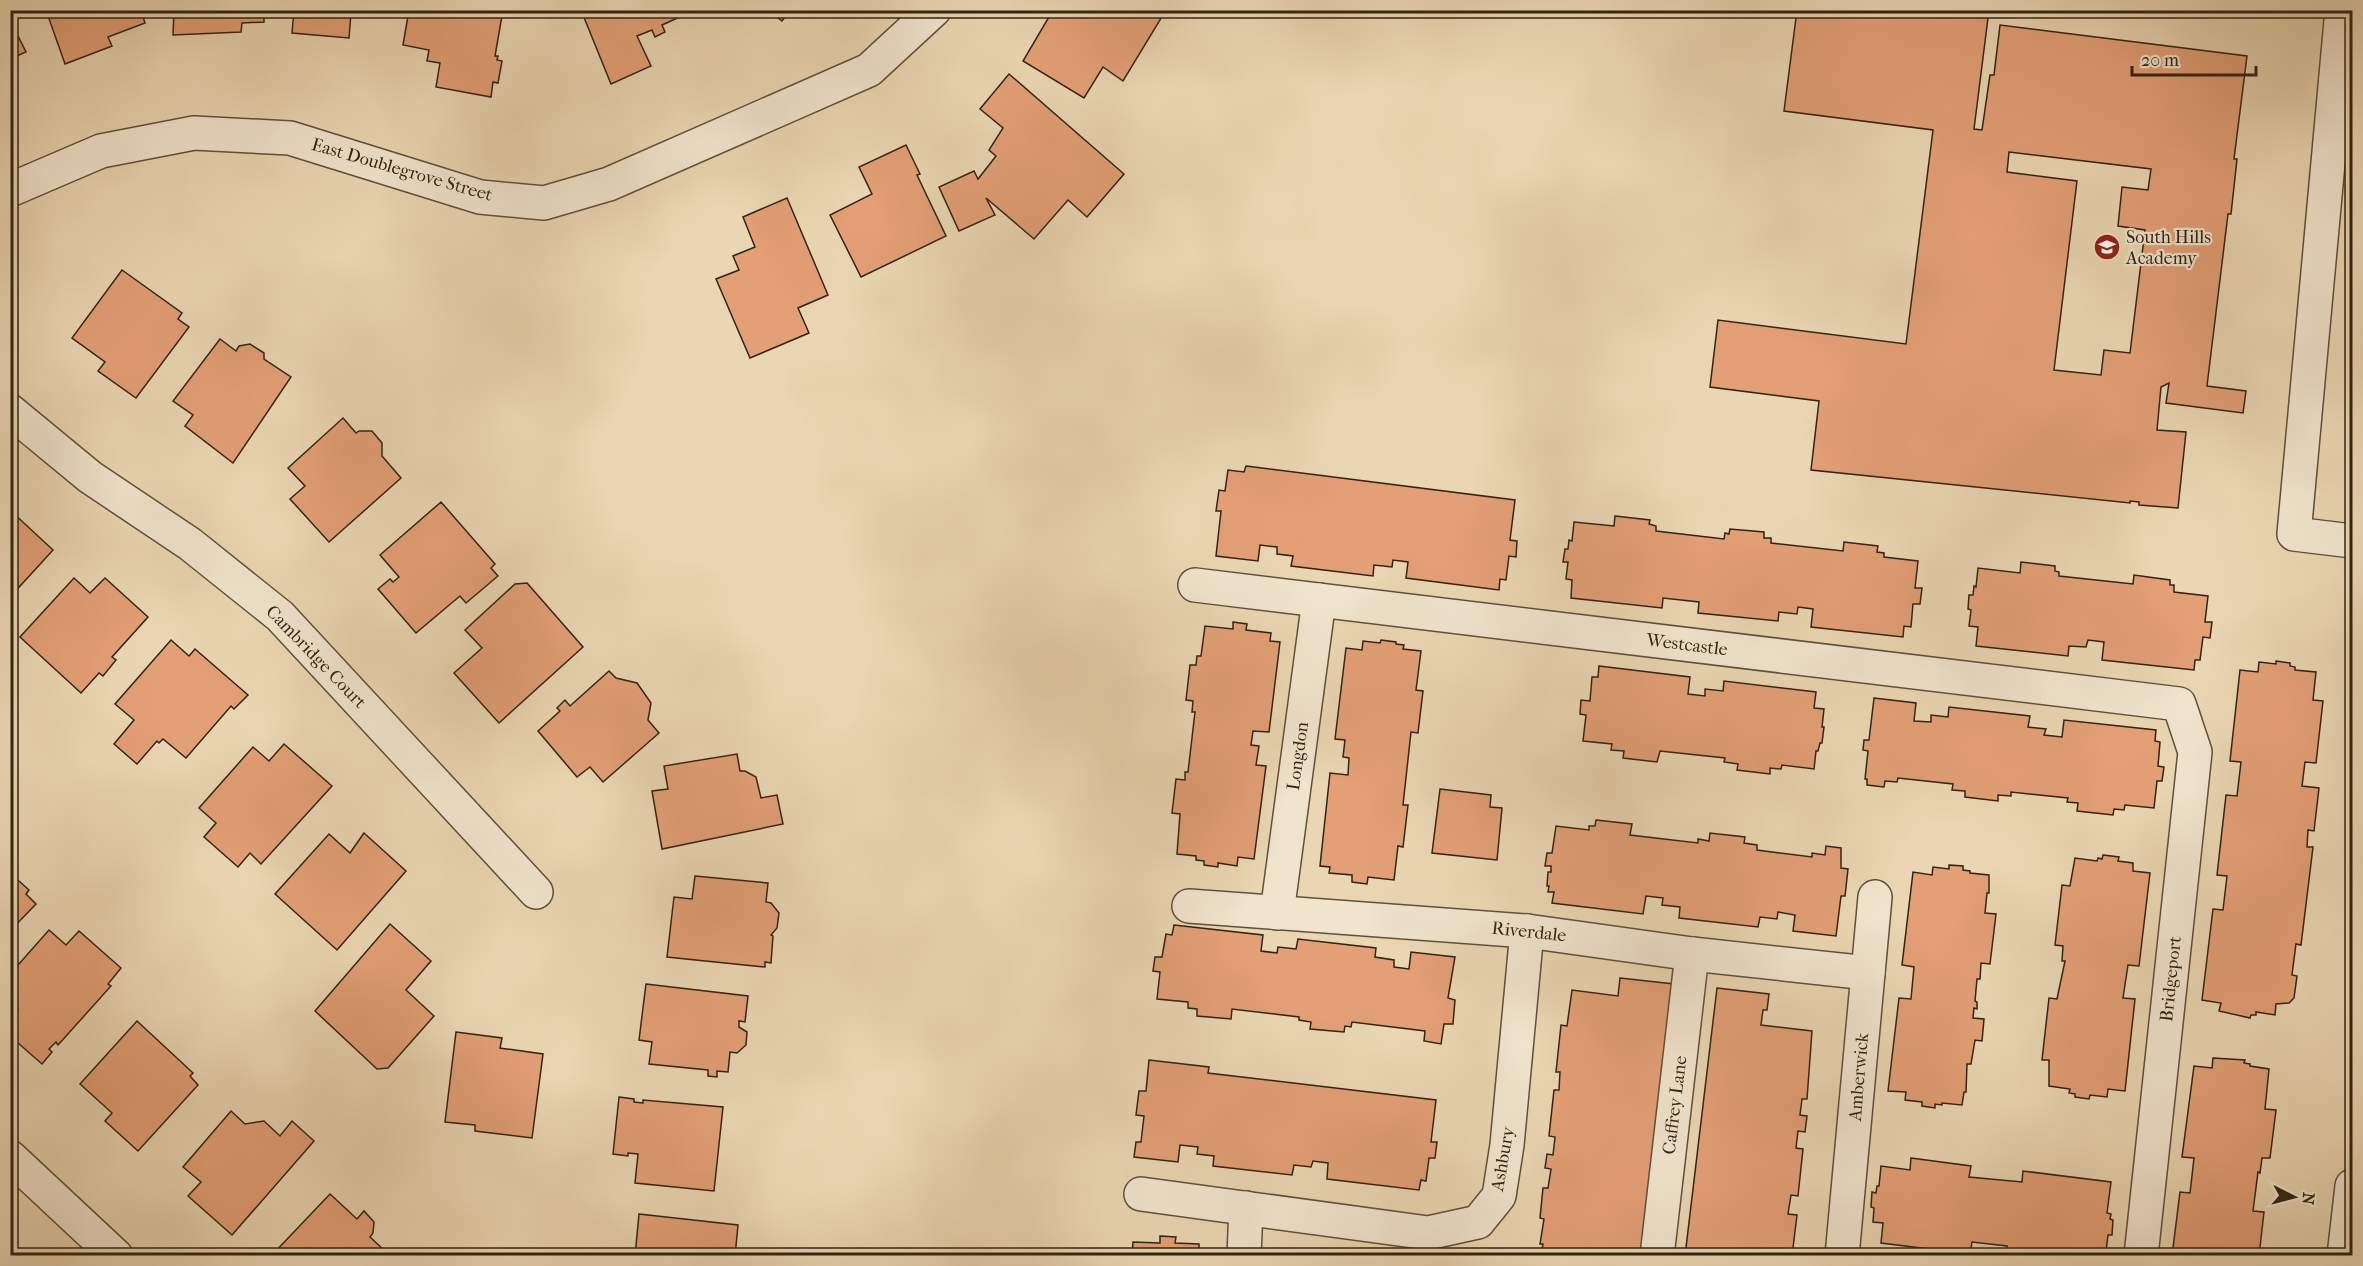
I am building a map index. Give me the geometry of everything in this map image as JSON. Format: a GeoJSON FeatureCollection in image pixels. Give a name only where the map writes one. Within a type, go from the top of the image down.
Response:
{"type":"FeatureCollection","features":[{"type":"Feature","properties":{"kind":"street","name":"East Doublegrove Street"},"geometry":{"type":"LineString","coordinates":[[10,189],[101,151],[194,133],[290,138],[480,196],[544,203],[609,184],[869,70],[934,10]]}},
{"type":"Feature","properties":{"kind":"street"},"geometry":{"type":"LineString","coordinates":[[2342,10],[2294,534],[2352,541]]}},
{"type":"Feature","properties":{"kind":"street","name":"Cambridge Court"},"geometry":{"type":"LineString","coordinates":[[10,411],[90,477],[190,544],[280,616],[536,891]]}},
{"type":"Feature","properties":{"kind":"street","name":"Westcastle"},"geometry":{"type":"LineString","coordinates":[[1195,585],[2179,704]]}},
{"type":"Feature","properties":{"kind":"street","name":"Longdon"},"geometry":{"type":"LineString","coordinates":[[1277,912],[1319,600]]}},
{"type":"Feature","properties":{"kind":"street","name":"Bridgeport"},"geometry":{"type":"LineString","coordinates":[[2141,1256],[2195,752],[2179,704]]}},
{"type":"Feature","properties":{"kind":"street","name":"Amberwick"},"geometry":{"type":"LineString","coordinates":[[1842,1256],[1875,897]]}},
{"type":"Feature","properties":{"kind":"street","name":"Riverdale"},"geometry":{"type":"LineString","coordinates":[[1190,906],[1527,931],[1692,954],[1868,974]]}},
{"type":"Feature","properties":{"kind":"street","name":"Ashbury"},"geometry":{"type":"LineString","coordinates":[[1141,1194],[1428,1233],[1478,1222],[1499,1196],[1508,1145],[1527,931]]}},
{"type":"Feature","properties":{"kind":"street","name":"Caffrey Lane"},"geometry":{"type":"LineString","coordinates":[[1658,1256],[1692,954]]}},
{"type":"Feature","properties":{"kind":"street"},"geometry":{"type":"LineString","coordinates":[[10,1157],[116,1256]]}},
{"type":"Feature","properties":{"kind":"street"},"geometry":{"type":"LineString","coordinates":[[2344,1256],[2352,1186]]}},
{"type":"Feature","properties":{"kind":"street"},"geometry":{"type":"LineString","coordinates":[[1244,1256],[1246,1208]]}},
{"type":"Feature","properties":{"kind":"building"},"geometry":{"type":"Polygon","coordinates":[[[46,10],[141,10],[145,23],[108,37],[112,46],[65,64],[46,10]]]}},
{"type":"Feature","properties":{"kind":"building"},"geometry":{"type":"Polygon","coordinates":[[[174,10],[264,10],[264,22],[242,23],[241,32],[173,35],[174,10]]]}},
{"type":"Feature","properties":{"kind":"building"},"geometry":{"type":"Polygon","coordinates":[[[294,10],[377,10],[376,16],[351,13],[349,38],[292,33],[294,10]]]}},
{"type":"Feature","properties":{"kind":"building"},"geometry":{"type":"Polygon","coordinates":[[[409,10],[503,10],[495,56],[498,56],[497,60],[502,61],[498,83],[493,82],[491,97],[436,87],[440,63],[427,61],[429,50],[403,45],[409,10]]]}},
{"type":"Feature","properties":{"kind":"building"},"geometry":{"type":"Polygon","coordinates":[[[581,10],[691,10],[691,12],[662,25],[665,32],[655,37],[652,30],[637,36],[651,66],[611,84],[581,10]]]}},
{"type":"Feature","properties":{"kind":"building"},"geometry":{"type":"Polygon","coordinates":[[[767,10],[783,10],[781,14],[785,17],[782,21],[767,10]]]}},
{"type":"Feature","properties":{"kind":"building"},"geometry":{"type":"Polygon","coordinates":[[[1053,10],[1086,10],[1091,13],[1093,10],[1166,10],[1123,81],[1103,67],[1084,98],[1023,61],[1053,10]]]}},
{"type":"Feature","properties":{"kind":"building"},"geometry":{"type":"Polygon","coordinates":[[[1797,10],[1989,10],[1974,129],[1982,130],[1990,75],[1994,75],[2000,25],[2247,56],[2234,159],[2237,159],[2231,214],[2228,214],[2207,386],[2246,391],[2243,413],[2166,403],[2169,383],[2161,387],[2157,430],[2186,432],[2178,508],[2139,505],[2139,502],[2130,501],[2130,503],[1811,470],[1819,401],[1710,387],[1718,320],[1906,344],[1933,130],[1784,111],[1797,10]],[[2009,152],[2007,172],[2077,181],[2054,370],[2101,375],[2104,350],[2130,353],[2145,230],[2118,226],[2122,187],[2148,190],[2151,169],[2009,152]]]}},
{"type":"Feature","properties":{"kind":"building"},"geometry":{"type":"Polygon","coordinates":[[[10,20],[26,52],[10,59],[10,20]]]}},
{"type":"Feature","properties":{"kind":"building"},"geometry":{"type":"Polygon","coordinates":[[[1009,74],[1124,174],[1087,217],[1068,200],[1034,239],[986,198],[995,215],[959,231],[939,187],[974,171],[978,179],[996,156],[989,150],[1003,128],[980,109],[1009,74]]]}},
{"type":"Feature","properties":{"kind":"building"},"geometry":{"type":"Polygon","coordinates":[[[906,145],[920,174],[917,175],[946,236],[861,277],[830,215],[872,194],[859,167],[906,145]]]}},
{"type":"Feature","properties":{"kind":"building"},"geometry":{"type":"Polygon","coordinates":[[[787,198],[828,295],[798,308],[809,333],[750,358],[716,279],[739,270],[733,256],[755,247],[743,217],[787,198]]]}},
{"type":"Feature","properties":{"kind":"building"},"geometry":{"type":"Polygon","coordinates":[[[122,270],[182,313],[178,319],[189,327],[136,398],[98,371],[105,362],[72,338],[122,270]]]}},
{"type":"Feature","properties":{"kind":"building"},"geometry":{"type":"Polygon","coordinates":[[[220,339],[236,351],[239,346],[250,344],[264,353],[264,359],[291,377],[233,463],[185,426],[193,415],[173,401],[220,339]]]}},
{"type":"Feature","properties":{"kind":"building"},"geometry":{"type":"Polygon","coordinates":[[[343,418],[356,433],[372,431],[382,443],[382,456],[401,478],[329,542],[290,499],[305,486],[288,468],[343,418]]]}},
{"type":"Feature","properties":{"kind":"building"},"geometry":{"type":"Polygon","coordinates":[[[1246,466],[1515,500],[1510,540],[1517,541],[1516,557],[1509,556],[1506,580],[1500,579],[1499,590],[1406,578],[1408,562],[1393,560],[1392,567],[1374,565],[1373,576],[1291,566],[1293,556],[1277,554],[1277,547],[1260,545],[1258,561],[1216,556],[1221,511],[1216,511],[1219,490],[1225,491],[1228,470],[1244,472],[1246,466]]]}},
{"type":"Feature","properties":{"kind":"building"},"geometry":{"type":"Polygon","coordinates":[[[441,502],[495,564],[491,568],[498,576],[466,603],[460,596],[416,633],[378,589],[390,579],[393,582],[399,577],[380,555],[441,502]]]}},
{"type":"Feature","properties":{"kind":"building"},"geometry":{"type":"Polygon","coordinates":[[[10,511],[53,550],[10,597],[10,511]]]}},
{"type":"Feature","properties":{"kind":"building"},"geometry":{"type":"Polygon","coordinates":[[[1615,516],[1650,520],[1649,524],[1656,526],[1656,531],[1724,539],[1725,533],[1729,534],[1730,529],[1764,532],[1764,538],[1771,538],[1771,543],[1843,551],[1844,542],[1878,546],[1877,552],[1884,553],[1884,557],[1918,561],[1915,588],[1922,588],[1920,604],[1913,604],[1911,627],[1904,626],[1903,637],[1811,627],[1813,609],[1798,607],[1797,614],[1779,612],[1778,621],[1698,613],[1699,602],[1663,598],[1662,608],[1571,598],[1572,580],[1566,579],[1568,562],[1563,562],[1565,549],[1568,549],[1569,540],[1572,541],[1574,522],[1614,526],[1615,516]]]}},
{"type":"Feature","properties":{"kind":"building"},"geometry":{"type":"Polygon","coordinates":[[[2021,562],[2055,566],[2055,571],[2059,572],[2059,576],[2133,584],[2134,575],[2170,580],[2170,585],[2174,585],[2174,592],[2208,596],[2205,622],[2212,622],[2210,638],[2203,637],[2200,660],[2195,660],[2194,670],[2102,660],[2104,642],[2088,640],[2086,647],[2069,646],[2068,656],[1976,646],[1978,627],[1969,626],[1971,610],[1968,609],[1969,595],[1973,595],[1974,586],[1976,587],[1978,568],[2020,573],[2021,562]]]}},
{"type":"Feature","properties":{"kind":"building"},"geometry":{"type":"Polygon","coordinates":[[[74,578],[90,593],[105,578],[148,617],[112,657],[116,660],[103,676],[99,673],[81,693],[20,637],[74,578]]]}},
{"type":"Feature","properties":{"kind":"building"},"geometry":{"type":"Polygon","coordinates":[[[527,583],[583,647],[499,723],[454,673],[482,648],[465,630],[515,584],[527,583]]]}},
{"type":"Feature","properties":{"kind":"building"},"geometry":{"type":"Polygon","coordinates":[[[1233,622],[1247,624],[1246,630],[1271,633],[1270,641],[1280,642],[1269,732],[1253,731],[1251,745],[1259,746],[1256,765],[1266,766],[1254,859],[1238,857],[1237,866],[1218,863],[1218,867],[1204,865],[1204,861],[1196,860],[1196,856],[1177,854],[1180,814],[1172,813],[1176,779],[1185,780],[1185,772],[1188,772],[1195,712],[1192,712],[1193,701],[1186,700],[1190,665],[1196,665],[1197,656],[1201,656],[1205,626],[1233,629],[1233,622]]]}},
{"type":"Feature","properties":{"kind":"building"},"geometry":{"type":"Polygon","coordinates":[[[171,640],[189,656],[195,649],[248,695],[234,709],[231,706],[186,758],[163,739],[159,743],[157,741],[137,764],[114,744],[134,720],[115,704],[171,640]]]}},
{"type":"Feature","properties":{"kind":"building"},"geometry":{"type":"Polygon","coordinates":[[[1381,640],[1404,645],[1403,649],[1421,651],[1416,690],[1423,691],[1418,733],[1411,732],[1403,805],[1408,805],[1403,847],[1398,846],[1394,880],[1368,877],[1367,884],[1352,882],[1352,875],[1329,873],[1330,867],[1320,866],[1330,773],[1348,775],[1349,758],[1343,757],[1345,740],[1335,739],[1346,648],[1362,650],[1363,641],[1380,643],[1381,640]]]}},
{"type":"Feature","properties":{"kind":"building"},"geometry":{"type":"Polygon","coordinates":[[[2276,661],[2290,663],[2295,670],[2316,672],[2313,700],[2323,701],[2316,763],[2305,762],[2302,786],[2319,788],[2314,831],[2308,830],[2307,847],[2313,847],[2301,945],[2296,944],[2292,975],[2297,976],[2294,998],[2289,1003],[2276,1004],[2275,1015],[2256,1012],[2256,1015],[2251,1015],[2250,1018],[2219,1011],[2221,1003],[2202,1000],[2213,909],[2223,910],[2227,876],[2217,875],[2226,795],[2237,796],[2241,762],[2230,761],[2240,670],[2258,672],[2259,662],[2276,664],[2276,661]]]}},
{"type":"Feature","properties":{"kind":"building"},"geometry":{"type":"Polygon","coordinates":[[[1599,666],[1690,677],[1688,694],[1705,696],[1705,689],[1723,691],[1724,681],[1816,692],[1814,708],[1824,709],[1822,727],[1824,727],[1822,743],[1816,751],[1814,769],[1782,765],[1781,769],[1770,768],[1770,774],[1737,770],[1738,764],[1724,762],[1725,758],[1660,751],[1657,762],[1623,758],[1624,751],[1611,750],[1612,744],[1583,741],[1586,715],[1580,714],[1581,700],[1590,701],[1592,677],[1598,677],[1599,666]]]}},
{"type":"Feature","properties":{"kind":"building"},"geometry":{"type":"Polygon","coordinates":[[[609,671],[616,678],[637,683],[651,703],[648,720],[659,733],[603,782],[590,767],[577,777],[538,731],[560,711],[557,708],[565,700],[570,706],[609,671]]]}},
{"type":"Feature","properties":{"kind":"building"},"geometry":{"type":"Polygon","coordinates":[[[1874,698],[1916,703],[1914,721],[1931,722],[1931,715],[1948,717],[1949,707],[2030,716],[2028,727],[2046,729],[2044,735],[2062,737],[2064,720],[2156,730],[2155,741],[2160,742],[2158,766],[2164,767],[2162,781],[2157,781],[2154,808],[2125,805],[2124,810],[2114,809],[2113,815],[2077,811],[2078,803],[2067,802],[2068,798],[2011,792],[2011,796],[1998,795],[1998,801],[1965,797],[1965,791],[1952,790],[1953,784],[1898,778],[1897,782],[1885,781],[1884,787],[1867,785],[1867,779],[1865,779],[1868,751],[1863,750],[1864,740],[1869,740],[1874,698]]]}},
{"type":"Feature","properties":{"kind":"building"},"geometry":{"type":"Polygon","coordinates":[[[284,744],[332,786],[261,864],[250,853],[238,867],[204,837],[216,823],[199,808],[253,747],[269,761],[284,744]]]}},
{"type":"Feature","properties":{"kind":"building"},"geometry":{"type":"Polygon","coordinates":[[[737,754],[740,771],[756,777],[761,798],[777,795],[783,824],[662,849],[652,791],[668,789],[664,766],[737,754]]]}},
{"type":"Feature","properties":{"kind":"building"},"geometry":{"type":"Polygon","coordinates":[[[1440,789],[1491,795],[1490,807],[1502,808],[1497,860],[1432,853],[1440,789]]]}},
{"type":"Feature","properties":{"kind":"building"},"geometry":{"type":"Polygon","coordinates":[[[1596,820],[1632,824],[1630,835],[1698,843],[1698,839],[1709,841],[1710,833],[1745,837],[1744,843],[1757,845],[1757,850],[1812,857],[1812,853],[1825,855],[1826,846],[1841,848],[1841,868],[1848,869],[1845,896],[1841,896],[1836,936],[1793,931],[1795,915],[1778,912],[1777,919],[1760,917],[1758,927],[1679,918],[1680,907],[1662,905],[1663,898],[1646,896],[1643,914],[1552,903],[1554,892],[1548,892],[1549,886],[1547,886],[1551,866],[1545,866],[1547,853],[1552,853],[1556,826],[1589,830],[1589,826],[1595,826],[1596,820]]]}},
{"type":"Feature","properties":{"kind":"building"},"geometry":{"type":"Polygon","coordinates":[[[364,833],[406,871],[337,950],[275,894],[329,834],[350,853],[364,833]]]}},
{"type":"Feature","properties":{"kind":"building"},"geometry":{"type":"Polygon","coordinates":[[[2103,855],[2119,857],[2118,861],[2133,863],[2133,871],[2150,873],[2139,966],[2128,965],[2123,998],[2135,999],[2125,1091],[2108,1089],[2107,1097],[2090,1095],[2089,1099],[2075,1097],[2075,1094],[2069,1093],[2070,1089],[2049,1086],[2049,1060],[2042,1060],[2049,998],[2057,999],[2065,961],[2062,961],[2063,946],[2055,945],[2062,885],[2070,886],[2075,858],[2097,861],[2098,858],[2102,859],[2103,855]]]}},
{"type":"Feature","properties":{"kind":"building"},"geometry":{"type":"Polygon","coordinates":[[[1949,865],[1963,866],[1963,870],[1970,871],[1970,873],[1989,875],[1989,893],[1987,893],[1985,913],[1996,914],[1990,964],[1981,963],[1980,979],[1977,979],[1975,1001],[1977,1009],[1974,1008],[1973,1018],[1984,1019],[1982,1041],[1975,1040],[1971,1064],[1967,1064],[1966,1092],[1964,1092],[1962,1105],[1942,1103],[1942,1105],[1935,1104],[1935,1108],[1922,1106],[1922,1102],[1905,1100],[1906,1092],[1888,1091],[1899,998],[1911,999],[1914,967],[1902,965],[1913,872],[1932,875],[1933,867],[1949,869],[1949,865]]]}},
{"type":"Feature","properties":{"kind":"building"},"geometry":{"type":"Polygon","coordinates":[[[10,873],[29,890],[26,894],[36,904],[10,931],[10,873]]]}},
{"type":"Feature","properties":{"kind":"building"},"geometry":{"type":"Polygon","coordinates":[[[695,876],[768,883],[766,902],[771,903],[779,913],[777,928],[771,935],[773,936],[771,963],[765,962],[765,967],[667,957],[674,897],[692,899],[695,876]]]}},
{"type":"Feature","properties":{"kind":"building"},"geometry":{"type":"Polygon","coordinates":[[[390,924],[431,961],[406,990],[434,1016],[388,1068],[377,1069],[315,1011],[390,924]]]}},
{"type":"Feature","properties":{"kind":"building"},"geometry":{"type":"Polygon","coordinates":[[[1174,925],[1263,935],[1261,951],[1277,953],[1278,947],[1296,949],[1298,939],[1376,948],[1375,957],[1394,960],[1394,967],[1409,969],[1411,952],[1455,957],[1448,998],[1455,1000],[1453,1024],[1444,1024],[1441,1044],[1424,1041],[1425,1031],[1352,1022],[1351,1027],[1345,1026],[1344,1032],[1310,1029],[1311,1022],[1299,1020],[1299,1017],[1232,1009],[1231,1019],[1197,1016],[1197,1009],[1188,1008],[1188,1002],[1157,999],[1160,972],[1153,971],[1155,957],[1162,957],[1166,934],[1172,935],[1174,925]]]}},
{"type":"Feature","properties":{"kind":"building"},"geometry":{"type":"Polygon","coordinates":[[[49,930],[66,945],[79,931],[121,968],[108,984],[111,986],[58,1045],[56,1042],[49,1049],[52,1052],[42,1064],[10,1036],[10,1015],[12,1016],[18,1009],[10,1002],[10,974],[49,930]]]}},
{"type":"Feature","properties":{"kind":"building"},"geometry":{"type":"Polygon","coordinates":[[[1620,978],[1674,984],[1643,1256],[1541,1254],[1543,1244],[1540,1244],[1544,1219],[1540,1218],[1543,1188],[1548,1188],[1551,1169],[1545,1168],[1547,1154],[1553,1155],[1555,1137],[1549,1136],[1554,1090],[1559,1090],[1560,1072],[1556,1072],[1561,1025],[1567,1026],[1572,990],[1618,996],[1620,978]]]}},
{"type":"Feature","properties":{"kind":"building"},"geometry":{"type":"Polygon","coordinates":[[[646,984],[748,996],[745,1022],[739,1021],[739,1027],[747,1032],[746,1045],[737,1053],[730,1052],[728,1072],[717,1071],[717,1077],[708,1076],[708,1070],[649,1064],[652,1042],[639,1040],[646,984]]]}},
{"type":"Feature","properties":{"kind":"building"},"geometry":{"type":"Polygon","coordinates":[[[1717,988],[1769,994],[1767,1010],[1763,1010],[1761,1025],[1812,1031],[1807,1099],[1802,1099],[1800,1115],[1807,1116],[1805,1132],[1798,1131],[1796,1148],[1803,1149],[1798,1196],[1791,1195],[1788,1214],[1797,1215],[1792,1256],[1685,1256],[1717,988]]]}},
{"type":"Feature","properties":{"kind":"building"},"geometry":{"type":"Polygon","coordinates":[[[137,1021],[193,1073],[190,1076],[198,1085],[138,1151],[105,1121],[112,1113],[80,1084],[137,1021]]]}},
{"type":"Feature","properties":{"kind":"building"},"geometry":{"type":"Polygon","coordinates":[[[456,1032],[502,1038],[500,1048],[543,1054],[532,1138],[475,1131],[475,1125],[445,1122],[456,1032]]]}},
{"type":"Feature","properties":{"kind":"building"},"geometry":{"type":"Polygon","coordinates":[[[2213,1058],[2245,1060],[2244,1063],[2250,1066],[2269,1069],[2265,1109],[2276,1110],[2270,1158],[2262,1158],[2253,1211],[2264,1212],[2259,1256],[2172,1256],[2180,1192],[2190,1193],[2194,1158],[2182,1157],[2194,1066],[2212,1068],[2213,1058]]]}},
{"type":"Feature","properties":{"kind":"building"},"geometry":{"type":"Polygon","coordinates":[[[1149,1060],[1209,1067],[1208,1073],[1436,1100],[1431,1142],[1437,1142],[1435,1158],[1429,1158],[1426,1181],[1421,1180],[1419,1190],[1327,1179],[1328,1163],[1313,1161],[1311,1167],[1294,1165],[1292,1175],[1213,1166],[1214,1156],[1197,1154],[1198,1147],[1180,1145],[1178,1162],[1134,1157],[1136,1142],[1141,1142],[1144,1116],[1136,1115],[1139,1091],[1146,1091],[1149,1060]]]}},
{"type":"Feature","properties":{"kind":"building"},"geometry":{"type":"Polygon","coordinates":[[[619,1097],[643,1103],[643,1100],[723,1107],[714,1191],[635,1183],[638,1154],[628,1153],[628,1156],[613,1154],[619,1097]]]}},
{"type":"Feature","properties":{"kind":"building"},"geometry":{"type":"Polygon","coordinates":[[[231,1111],[245,1124],[264,1121],[280,1136],[292,1121],[314,1141],[232,1235],[188,1196],[201,1182],[183,1167],[231,1111]]]}},
{"type":"Feature","properties":{"kind":"building"},"geometry":{"type":"Polygon","coordinates":[[[1911,1158],[1971,1166],[1969,1177],[2022,1182],[2023,1171],[2111,1182],[2107,1213],[2111,1214],[2110,1219],[2113,1220],[2112,1235],[2108,1235],[2106,1252],[2098,1250],[2098,1256],[2006,1256],[2007,1246],[1972,1242],[1970,1254],[1881,1243],[1883,1223],[1873,1222],[1874,1208],[1871,1207],[1872,1192],[1876,1193],[1877,1186],[1879,1186],[1881,1166],[1910,1170],[1911,1158]]]}},
{"type":"Feature","properties":{"kind":"building"},"geometry":{"type":"Polygon","coordinates":[[[330,1194],[357,1219],[364,1211],[374,1222],[373,1233],[370,1237],[385,1251],[381,1256],[271,1256],[330,1194]]]}},
{"type":"Feature","properties":{"kind":"building"},"geometry":{"type":"Polygon","coordinates":[[[639,1214],[738,1225],[735,1256],[635,1256],[639,1214]]]}},
{"type":"Feature","properties":{"kind":"building"},"geometry":{"type":"Polygon","coordinates":[[[1160,1236],[1176,1237],[1175,1243],[1199,1244],[1199,1251],[1210,1251],[1210,1256],[1132,1256],[1133,1242],[1160,1243],[1160,1236]]]}},
{"type":"Feature","properties":{"kind":"place","name":"South Hills Academy"},"geometry":{"type":"Point","coordinates":[2107,247]}}]}
